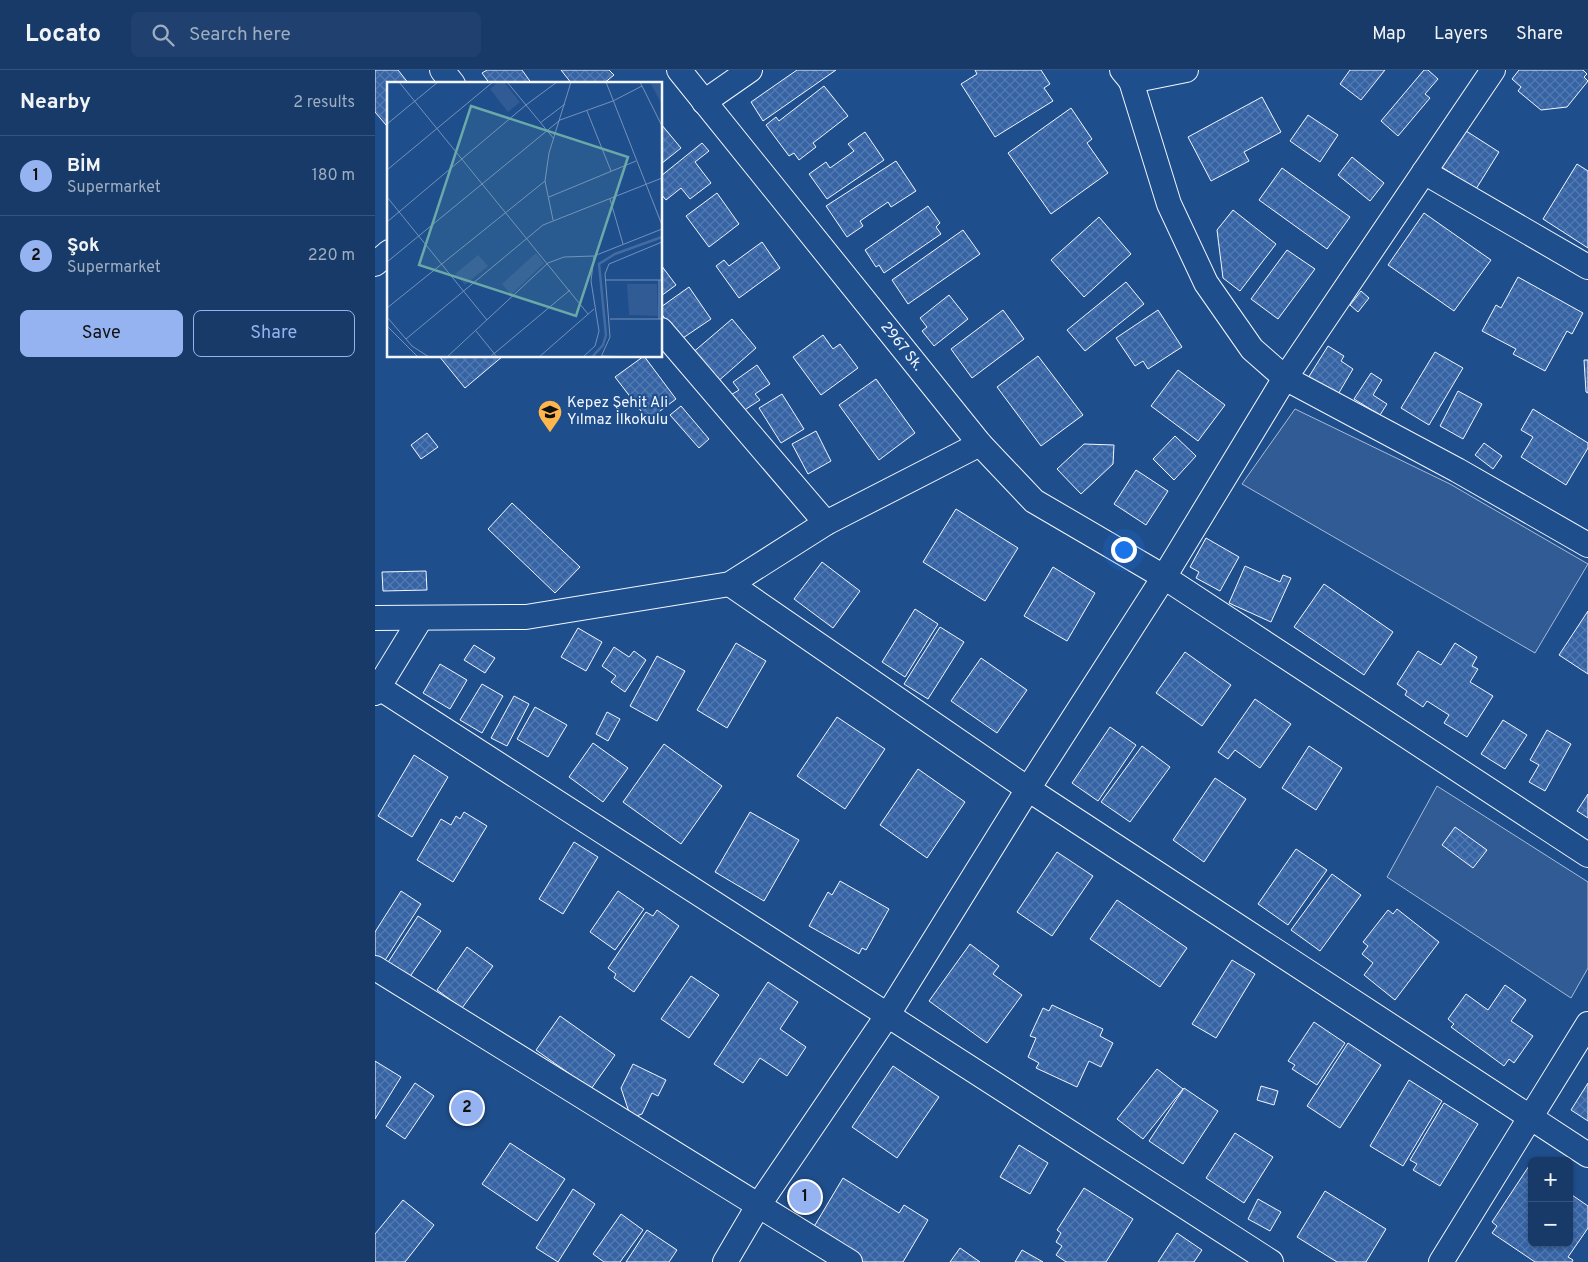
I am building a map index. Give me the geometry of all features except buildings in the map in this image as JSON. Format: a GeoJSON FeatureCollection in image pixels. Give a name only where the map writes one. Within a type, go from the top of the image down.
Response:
{"type":"FeatureCollection","features":[{"type":"Feature","properties":{"kind":"street"},"geometry":{"type":"LineString","coordinates":[[441,70],[451,82]]}},
{"type":"Feature","properties":{"kind":"street","name":"2967 Sk."},"geometry":{"type":"LineString","coordinates":[[679,70],[980,444],[1035,501],[1164,577],[1588,855]]}},
{"type":"Feature","properties":{"kind":"street"},"geometry":{"type":"LineString","coordinates":[[704,102],[750,70]]}},
{"type":"Feature","properties":{"kind":"street"},"geometry":{"type":"LineString","coordinates":[[1186,70],[1126,75],[1169,204],[1206,283],[1252,349],[1285,378],[1457,470],[1588,545]]}},
{"type":"Feature","properties":{"kind":"street"},"geometry":{"type":"LineString","coordinates":[[725,1262],[759,1206],[887,1016],[1028,789],[1164,577],[1285,378],[1493,70]]}},
{"type":"Feature","properties":{"kind":"street"},"geometry":{"type":"LineString","coordinates":[[1424,172],[1588,267]]}},
{"type":"Feature","properties":{"kind":"street"},"geometry":{"type":"LineString","coordinates":[[375,264],[387,254]]}},
{"type":"Feature","properties":{"kind":"street"},"geometry":{"type":"LineString","coordinates":[[663,332],[826,523]]}},
{"type":"Feature","properties":{"kind":"street"},"geometry":{"type":"LineString","coordinates":[[375,618],[526,617],[730,584],[826,523],[980,444]]}},
{"type":"Feature","properties":{"kind":"street"},"geometry":{"type":"LineString","coordinates":[[730,584],[1028,789],[1588,1155]]}},
{"type":"Feature","properties":{"kind":"street"},"geometry":{"type":"LineString","coordinates":[[421,618],[376,688],[1271,1262]]}},
{"type":"Feature","properties":{"kind":"street"},"geometry":{"type":"LineString","coordinates":[[375,968],[849,1262]]}},
{"type":"Feature","properties":{"kind":"street"},"geometry":{"type":"LineString","coordinates":[[1441,1262],[1588,1024]]}},
{"type":"Feature","properties":{"kind":"shaded area"},"geometry":{"type":"Polygon","coordinates":[[[1295,409],[1450,484],[1588,564],[1535,653],[1242,484],[1295,409]]]}},
{"type":"Feature","properties":{"kind":"shaded area"},"geometry":{"type":"Polygon","coordinates":[[[1437,786],[1588,882],[1588,968],[1571,998],[1387,877],[1437,786]]]}},
{"type":"Feature","properties":{"kind":"place","name":"Kepez Şehit Ali Yılmaz İlkokulu"},"geometry":{"type":"Point","coordinates":[550,433]}},
{"type":"Feature","properties":{"kind":"place","name":"Şok"},"geometry":{"type":"Point","coordinates":[467,1108]}},
{"type":"Feature","properties":{"kind":"place","name":"BİM"},"geometry":{"type":"Point","coordinates":[805,1197]}}]}
